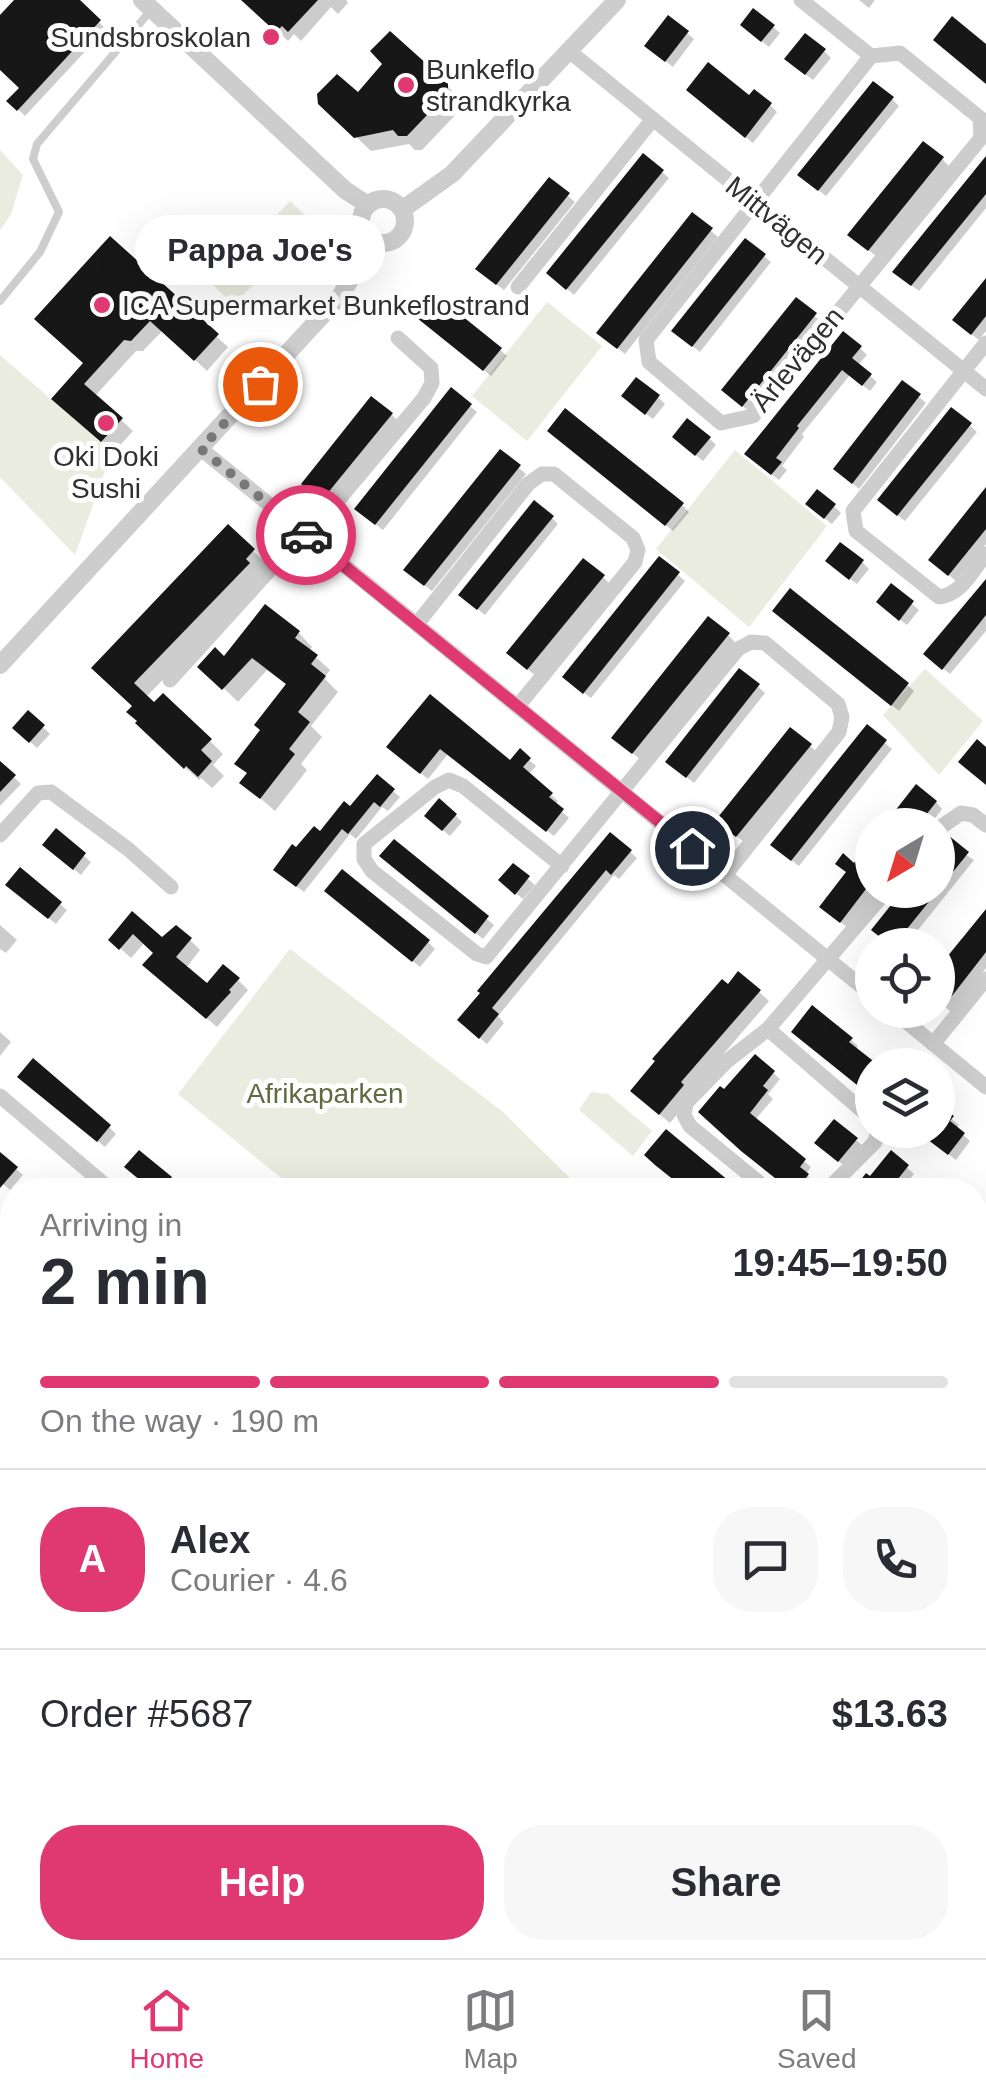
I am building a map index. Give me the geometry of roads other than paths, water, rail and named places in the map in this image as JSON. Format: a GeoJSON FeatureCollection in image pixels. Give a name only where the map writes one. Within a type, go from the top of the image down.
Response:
{"type":"FeatureCollection","features":[{"type":"Feature","properties":{"kind":"street"},"geometry":{"type":"LineString","coordinates":[[402,209],[452,174],[617,0]]}},
{"type":"Feature","properties":{"kind":"street"},"geometry":{"type":"LineString","coordinates":[[801,0],[871,56],[900,53],[980,118],[982,138],[858,286]]}},
{"type":"Feature","properties":{"kind":"street"},"geometry":{"type":"LineString","coordinates":[[146,5],[345,190],[368,204]]}},
{"type":"Feature","properties":{"kind":"street","name":"Mittvägen"},"geometry":{"type":"LineString","coordinates":[[569,51],[986,389]]}},
{"type":"Feature","properties":{"kind":"street"},"geometry":{"type":"LineString","coordinates":[[754,201],[871,56]]}},
{"type":"Feature","properties":{"kind":"street"},"geometry":{"type":"LineString","coordinates":[[518,287],[653,119]]}},
{"type":"Feature","properties":{"kind":"street"},"geometry":{"type":"LineString","coordinates":[[386,198],[402,209],[405,228],[400,236],[382,243],[366,236],[361,220],[368,204],[386,198]]}},
{"type":"Feature","properties":{"kind":"street","name":"Ärlevägen"},"geometry":{"type":"LineString","coordinates":[[754,201],[646,340],[649,362],[722,424],[753,416],[858,286]]}},
{"type":"Feature","properties":{"kind":"street"},"geometry":{"type":"LineString","coordinates":[[0,665],[341,295],[374,240]]}},
{"type":"Feature","properties":{"kind":"street"},"geometry":{"type":"LineString","coordinates":[[170,680],[306,534],[424,398],[432,383],[431,368],[398,338]]}},
{"type":"Feature","properties":{"kind":"street"},"geometry":{"type":"LineString","coordinates":[[986,342],[853,511],[856,531],[939,597],[949,596],[959,588],[986,554]]}},
{"type":"Feature","properties":{"kind":"street"},"geometry":{"type":"LineString","coordinates":[[201,449],[855,981]]}},
{"type":"Feature","properties":{"kind":"street"},"geometry":{"type":"LineString","coordinates":[[417,624],[528,484],[542,474],[554,474],[633,538],[638,550],[635,562],[518,706]]}},
{"type":"Feature","properties":{"kind":"street"},"geometry":{"type":"LineString","coordinates":[[562,866],[462,786],[449,780],[436,786],[364,844],[364,859],[372,871],[477,954],[486,957],[562,866],[738,648],[751,642],[765,643],[838,704],[842,716],[839,732],[725,875]]}},
{"type":"Feature","properties":{"kind":"street"},"geometry":{"type":"LineString","coordinates":[[0,835],[38,793],[51,792],[128,849],[171,887]]}},
{"type":"Feature","properties":{"kind":"street"},"geometry":{"type":"LineString","coordinates":[[955,817],[960,813],[973,815],[986,825]]}},
{"type":"Feature","properties":{"kind":"street"},"geometry":{"type":"LineString","coordinates":[[753,1178],[690,1126],[684,1115],[686,1103],[727,1061],[768,1029],[872,908]]}},
{"type":"Feature","properties":{"kind":"street"},"geometry":{"type":"LineString","coordinates":[[933,1044],[986,979]]}},
{"type":"Feature","properties":{"kind":"street"},"geometry":{"type":"LineString","coordinates":[[914,1028],[986,1087]]}},
{"type":"Feature","properties":{"kind":"street"},"geometry":{"type":"LineString","coordinates":[[768,1029],[855,1104]]}},
{"type":"Feature","properties":{"kind":"street"},"geometry":{"type":"LineString","coordinates":[[0,1096],[97,1178]]}},
{"type":"Feature","properties":{"kind":"street"},"geometry":{"type":"LineString","coordinates":[[840,1178],[868,1148]]}},
{"type":"Feature","properties":{"kind":"lane"},"geometry":{"type":"LineString","coordinates":[[0,301],[40,252],[58,212],[33,159],[37,144],[146,5]]}},
{"type":"Feature","properties":{"kind":"place","name":"Sundsbroskolan"},"geometry":{"type":"Point","coordinates":[271,37]}},
{"type":"Feature","properties":{"kind":"place","name":"Bunkeflo strandkyrka"},"geometry":{"type":"Point","coordinates":[406,85]}},
{"type":"Feature","properties":{"kind":"place","name":"ICA Supermarket Bunkeflostrand"},"geometry":{"type":"Point","coordinates":[102,305]}},
{"type":"Feature","properties":{"kind":"place","name":"Pappa Joe's"},"geometry":{"type":"Point","coordinates":[260,384]}},
{"type":"Feature","properties":{"kind":"place","name":"Oki Doki Sushi"},"geometry":{"type":"Point","coordinates":[106,423]}},
{"type":"Feature","properties":{"kind":"park label","name":"Afrikaparken"},"geometry":{"type":"Point","coordinates":[325,1093]}}]}
